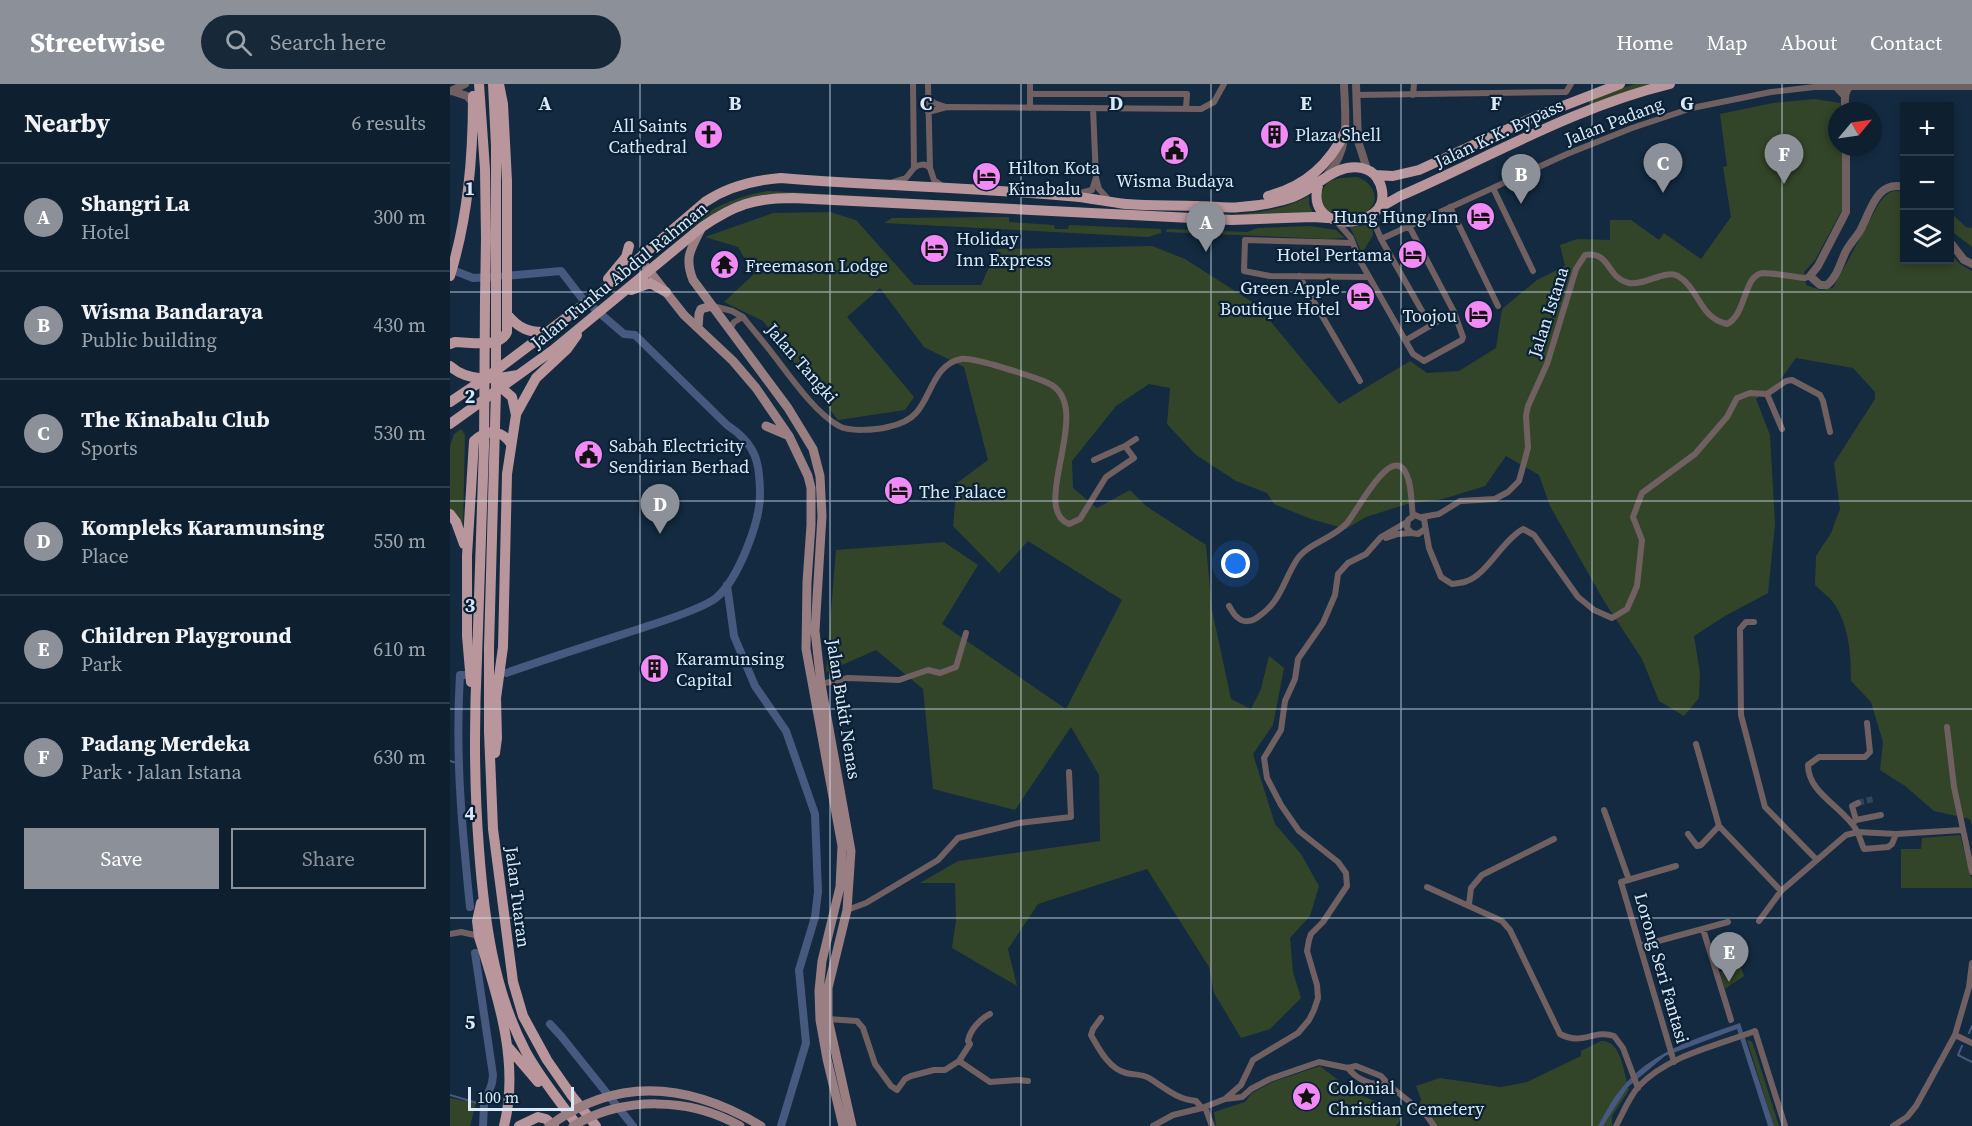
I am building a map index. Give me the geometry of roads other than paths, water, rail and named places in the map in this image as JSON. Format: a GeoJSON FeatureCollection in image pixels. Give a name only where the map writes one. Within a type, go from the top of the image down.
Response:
{"type":"FeatureCollection","features":[{"type":"Feature","properties":{"kind":"main road"},"geometry":{"type":"LineString","coordinates":[[450,276],[459,248],[469,190],[473,84]]}},
{"type":"Feature","properties":{"kind":"main road","name":"Jalan Tuaran"},"geometry":{"type":"LineString","coordinates":[[479,84],[486,238],[484,446],[475,703],[475,790],[482,893],[494,962],[516,1029],[542,1079],[575,1126]]}},
{"type":"Feature","properties":{"kind":"main road","name":"Jalan Tuaran"},"geometry":{"type":"LineString","coordinates":[[493,84],[496,146],[496,390],[489,648],[489,732],[493,830],[513,982],[523,1016],[547,1060],[596,1126]]}},
{"type":"Feature","properties":{"kind":"main road"},"geometry":{"type":"LineString","coordinates":[[452,342],[500,341],[507,332],[507,181],[503,105],[499,84]]}},
{"type":"Feature","properties":{"kind":"main road","name":"Jalan K.K. Bypass"},"geometry":{"type":"LineString","coordinates":[[1371,172],[1393,176],[1419,170],[1532,118],[1620,84]]}},
{"type":"Feature","properties":{"kind":"main road","name":"Jalan K.K. Bypass"},"geometry":{"type":"LineString","coordinates":[[1376,211],[1400,196],[1595,107],[1670,84]]}},
{"type":"Feature","properties":{"kind":"main road"},"geometry":{"type":"LineString","coordinates":[[1237,208],[1250,201],[1292,189],[1310,177],[1334,153],[1346,130]]}},
{"type":"Feature","properties":{"kind":"main road"},"geometry":{"type":"LineString","coordinates":[[1348,168],[1371,172],[1382,192],[1382,200],[1376,211],[1357,220],[1333,220],[1321,212],[1316,199],[1322,179],[1348,168]]}},
{"type":"Feature","properties":{"kind":"main road","name":"Jalan Tunku Abdul Rahman"},"geometry":{"type":"LineString","coordinates":[[450,402],[486,378],[595,296],[705,202],[721,193],[746,184],[782,178],[1067,196],[1110,200],[1125,204],[1237,208],[1289,199],[1308,190],[1322,179]]}},
{"type":"Feature","properties":{"kind":"main road","name":"Jalan Tunku Abdul Rahman"},"geometry":{"type":"LineString","coordinates":[[450,424],[502,388],[578,329],[702,227],[726,211],[760,200],[784,198],[1232,220],[1313,217],[1333,220]]}},
{"type":"Feature","properties":{"kind":"main road","name":"Jalan Bukit Nenas"},"geometry":{"type":"LineString","coordinates":[[702,227],[689,254],[688,267],[693,280],[776,390],[813,449],[820,476],[822,516],[815,632],[820,684],[852,851],[847,910],[828,988],[828,1018],[845,1125]]}},
{"type":"Feature","properties":{"kind":"main road"},"geometry":{"type":"LineString","coordinates":[[605,288],[609,277],[626,257],[629,246]]}},
{"type":"Feature","properties":{"kind":"main road","name":"Jalan Bukit Nenas"},"geometry":{"type":"LineString","coordinates":[[639,258],[684,315],[733,361],[756,388],[789,436],[808,476],[811,488],[806,649],[842,846],[840,887],[822,962],[819,991],[820,1020],[827,1059],[845,1125]]}},
{"type":"Feature","properties":{"kind":"main road"},"geometry":{"type":"LineString","coordinates":[[624,292],[650,283],[666,292]]}},
{"type":"Feature","properties":{"kind":"main road"},"geometry":{"type":"LineString","coordinates":[[698,328],[699,314],[702,309],[712,306]]}},
{"type":"Feature","properties":{"kind":"main road"},"geometry":{"type":"LineString","coordinates":[[507,314],[520,328],[546,332]]}},
{"type":"Feature","properties":{"kind":"main road"},"geometry":{"type":"LineString","coordinates":[[492,772],[497,738],[496,698],[503,647],[507,474],[516,415],[536,378],[577,338],[578,329]]}},
{"type":"Feature","properties":{"kind":"main road"},"geometry":{"type":"LineString","coordinates":[[756,365],[780,407],[777,417]]}},
{"type":"Feature","properties":{"kind":"main road"},"geometry":{"type":"LineString","coordinates":[[450,366],[473,378],[520,374]]}},
{"type":"Feature","properties":{"kind":"main road"},"geometry":{"type":"LineString","coordinates":[[486,378],[512,397],[516,415]]}},
{"type":"Feature","properties":{"kind":"main road"},"geometry":{"type":"LineString","coordinates":[[766,426],[780,430],[789,436]]}},
{"type":"Feature","properties":{"kind":"main road"},"geometry":{"type":"LineString","coordinates":[[475,703],[467,636],[467,556],[474,441],[482,434],[491,431],[506,437],[511,444]]}},
{"type":"Feature","properties":{"kind":"main road"},"geometry":{"type":"LineString","coordinates":[[450,514],[462,534],[467,556]]}},
{"type":"Feature","properties":{"kind":"main road"},"geometry":{"type":"LineString","coordinates":[[482,893],[477,921],[479,937],[509,1048],[509,1080],[504,1126]]}},
{"type":"Feature","properties":{"kind":"main road"},"geometry":{"type":"LineString","coordinates":[[509,1048],[575,1126],[584,1119],[612,1109],[642,1103],[693,1108],[740,1126]]}},
{"type":"Feature","properties":{"kind":"main road"},"geometry":{"type":"LineString","coordinates":[[549,1126],[596,1100],[641,1091],[663,1091],[697,1096],[738,1113],[761,1126]]}},
{"type":"Feature","properties":{"kind":"main road"},"geometry":{"type":"LineString","coordinates":[[519,1126],[538,1117],[546,1119],[554,1126]]}},
{"type":"Feature","properties":{"kind":"street"},"geometry":{"type":"LineString","coordinates":[[451,91],[465,84]]}},
{"type":"Feature","properties":{"kind":"street"},"geometry":{"type":"LineString","coordinates":[[914,84],[914,168]]}},
{"type":"Feature","properties":{"kind":"street"},"geometry":{"type":"LineString","coordinates":[[928,84],[930,168],[936,183],[946,188]]}},
{"type":"Feature","properties":{"kind":"street"},"geometry":{"type":"LineString","coordinates":[[1030,84],[1030,108]]}},
{"type":"Feature","properties":{"kind":"street"},"geometry":{"type":"LineString","coordinates":[[928,112],[947,107],[1201,109],[1214,102],[1222,84]]}},
{"type":"Feature","properties":{"kind":"street"},"geometry":{"type":"LineString","coordinates":[[1322,179],[1341,156],[1344,145],[1346,130],[1344,84]]}},
{"type":"Feature","properties":{"kind":"street"},"geometry":{"type":"LineString","coordinates":[[1356,84],[1358,141],[1371,172]]}},
{"type":"Feature","properties":{"kind":"street"},"geometry":{"type":"LineString","coordinates":[[1413,84],[1413,94]]}},
{"type":"Feature","properties":{"kind":"street"},"geometry":{"type":"LineString","coordinates":[[1441,84],[1441,94]]}},
{"type":"Feature","properties":{"kind":"street"},"geometry":{"type":"LineString","coordinates":[[1356,95],[1566,92],[1571,84]]}},
{"type":"Feature","properties":{"kind":"street"},"geometry":{"type":"LineString","coordinates":[[1835,85],[1848,89],[1972,87]]}},
{"type":"Feature","properties":{"kind":"street","name":"Jalan Padang"},"geometry":{"type":"LineString","coordinates":[[1381,239],[1632,128],[1692,108],[1771,92],[1835,85]]}},
{"type":"Feature","properties":{"kind":"street"},"geometry":{"type":"LineString","coordinates":[[451,91],[467,96],[473,103]]}},
{"type":"Feature","properties":{"kind":"street"},"geometry":{"type":"LineString","coordinates":[[1030,94],[1186,94],[1186,108]]}},
{"type":"Feature","properties":{"kind":"street"},"geometry":{"type":"LineString","coordinates":[[928,98],[934,103],[947,107]]}},
{"type":"Feature","properties":{"kind":"street"},"geometry":{"type":"LineString","coordinates":[[1093,108],[1096,178],[1101,194],[1110,200]]}},
{"type":"Feature","properties":{"kind":"street"},"geometry":{"type":"LineString","coordinates":[[914,152],[918,157],[929,152]]}},
{"type":"Feature","properties":{"kind":"street"},"geometry":{"type":"LineString","coordinates":[[1846,156],[1846,212],[1818,266],[1810,276],[1820,285],[1827,285],[1833,280],[1879,193],[1892,187],[1900,188]]}},
{"type":"Feature","properties":{"kind":"street"},"geometry":{"type":"LineString","coordinates":[[884,185],[906,178],[914,168],[921,164],[930,168]]}},
{"type":"Feature","properties":{"kind":"street"},"geometry":{"type":"LineString","coordinates":[[1067,196],[1092,190],[1096,178]]}},
{"type":"Feature","properties":{"kind":"street"},"geometry":{"type":"LineString","coordinates":[[1493,188],[1533,271]]}},
{"type":"Feature","properties":{"kind":"street"},"geometry":{"type":"LineString","coordinates":[[1450,207],[1498,306]]}},
{"type":"Feature","properties":{"kind":"street"},"geometry":{"type":"LineString","coordinates":[[1376,211],[1376,227],[1381,239],[1430,325]]}},
{"type":"Feature","properties":{"kind":"street"},"geometry":{"type":"LineString","coordinates":[[1333,220],[1353,243],[1359,259],[1413,354],[1420,360],[1428,360],[1462,340],[1462,333],[1454,312],[1410,226]]}},
{"type":"Feature","properties":{"kind":"street"},"geometry":{"type":"LineString","coordinates":[[1353,243],[1245,240],[1244,271],[1270,276],[1369,277]]}},
{"type":"Feature","properties":{"kind":"street"},"geometry":{"type":"LineString","coordinates":[[1954,247],[1964,260],[1972,264]]}},
{"type":"Feature","properties":{"kind":"street","name":"Jalan Istana"},"geometry":{"type":"LineString","coordinates":[[1422,517],[1439,514],[1460,501],[1495,499],[1508,492],[1519,481],[1528,448],[1526,416],[1528,406],[1547,364],[1576,269],[1585,255],[1599,255],[1614,275],[1629,283],[1650,281],[1671,274],[1677,276],[1685,282],[1710,316],[1726,324],[1733,321],[1739,313],[1746,292],[1757,275],[1765,273],[1805,278],[1810,276]]}},
{"type":"Feature","properties":{"kind":"street"},"geometry":{"type":"LineString","coordinates":[[1299,276],[1360,381]]}},
{"type":"Feature","properties":{"kind":"street","name":"Jalan Tangki"},"geometry":{"type":"LineString","coordinates":[[712,306],[732,311],[743,317],[812,403],[840,427],[870,430],[892,426],[908,419],[916,413],[935,379],[945,367],[961,359],[980,362],[1050,384],[1060,393],[1068,414],[1057,471],[1057,506],[1060,517],[1069,524],[1080,519],[1106,477],[1134,458],[1125,446]]}},
{"type":"Feature","properties":{"kind":"street"},"geometry":{"type":"LineString","coordinates":[[1406,340],[1454,312]]}},
{"type":"Feature","properties":{"kind":"street","name":"Jalan Tangki"},"geometry":{"type":"LineString","coordinates":[[730,328],[734,322],[743,317]]}},
{"type":"Feature","properties":{"kind":"street"},"geometry":{"type":"LineString","coordinates":[[1413,516],[1422,517],[1425,522],[1429,548],[1441,577],[1452,584],[1469,581],[1491,561],[1512,535],[1523,529],[1534,535],[1578,597],[1594,609],[1612,618],[1627,609],[1637,586],[1642,540],[1633,517],[1642,493],[1695,454],[1727,417],[1737,398],[1750,393],[1766,394],[1789,380],[1816,392],[1823,400],[1830,432]]}},
{"type":"Feature","properties":{"kind":"street"},"geometry":{"type":"LineString","coordinates":[[1766,394],[1782,429]]}},
{"type":"Feature","properties":{"kind":"street"},"geometry":{"type":"LineString","coordinates":[[1094,460],[1136,439]]}},
{"type":"Feature","properties":{"kind":"street"},"geometry":{"type":"LineString","coordinates":[[1229,606],[1237,617],[1244,621],[1252,621],[1271,607],[1282,592],[1296,561],[1302,554],[1343,527],[1380,476],[1393,466],[1404,469],[1407,476],[1413,516]]}},
{"type":"Feature","properties":{"kind":"street"},"geometry":{"type":"LineString","coordinates":[[1380,540],[1392,536],[1421,533],[1439,514]]}},
{"type":"Feature","properties":{"kind":"street"},"geometry":{"type":"LineString","coordinates":[[1225,1099],[1241,1085],[1252,1060],[1298,1033],[1309,1020],[1318,998],[1317,985],[1307,951],[1309,940],[1311,934],[1329,914],[1347,886],[1346,873],[1338,862],[1299,831],[1281,806],[1267,778],[1264,758],[1281,730],[1286,701],[1295,679],[1298,660],[1323,623],[1335,595],[1338,574],[1342,568],[1366,554],[1381,537],[1413,516]]}},
{"type":"Feature","properties":{"kind":"street"},"geometry":{"type":"LineString","coordinates":[[1407,522],[1407,528],[1429,548]]}},
{"type":"Feature","properties":{"kind":"street"},"geometry":{"type":"LineString","coordinates":[[1754,622],[1746,622],[1740,629],[1741,715],[1765,807],[1817,860]]}},
{"type":"Feature","properties":{"kind":"street"},"geometry":{"type":"LineString","coordinates":[[820,684],[848,678],[899,680],[928,670],[940,673],[952,669],[956,667],[966,633]]}},
{"type":"Feature","properties":{"kind":"street"},"geometry":{"type":"LineString","coordinates":[[1854,822],[1815,785],[1808,774],[1808,765],[1819,757],[1865,757],[1868,755],[1870,752],[1867,723]]}},
{"type":"Feature","properties":{"kind":"street"},"geometry":{"type":"LineString","coordinates":[[1947,727],[1962,830],[1972,872]]}},
{"type":"Feature","properties":{"kind":"street"},"geometry":{"type":"LineString","coordinates":[[1696,744],[1719,826],[1781,891]]}},
{"type":"Feature","properties":{"kind":"street"},"geometry":{"type":"LineString","coordinates":[[847,910],[866,903],[938,860],[958,838],[1018,823],[1071,817],[1069,772]]}},
{"type":"Feature","properties":{"kind":"street"},"geometry":{"type":"LineString","coordinates":[[1858,803],[1852,806],[1854,822],[1864,849],[1888,847],[1892,844],[1896,834]]}},
{"type":"Feature","properties":{"kind":"street","name":"Lorong Seri Fantasi"},"geometry":{"type":"LineString","coordinates":[[1604,810],[1674,1062]]}},
{"type":"Feature","properties":{"kind":"street"},"geometry":{"type":"LineString","coordinates":[[1854,822],[1881,815]]}},
{"type":"Feature","properties":{"kind":"street"},"geometry":{"type":"LineString","coordinates":[[1688,834],[1697,846],[1719,826]]}},
{"type":"Feature","properties":{"kind":"street"},"geometry":{"type":"LineString","coordinates":[[1760,921],[1781,891],[1845,835],[1858,832],[1896,834],[1962,830]]}},
{"type":"Feature","properties":{"kind":"street"},"geometry":{"type":"LineString","coordinates":[[1469,904],[1471,888],[1482,875],[1554,840]]}},
{"type":"Feature","properties":{"kind":"street"},"geometry":{"type":"LineString","coordinates":[[1625,881],[1676,866]]}},
{"type":"Feature","properties":{"kind":"street"},"geometry":{"type":"LineString","coordinates":[[1427,886],[1502,921],[1510,930],[1560,1034],[1569,1039],[1578,1040],[1601,1034],[1614,1036],[1623,1048],[1636,1085]]}},
{"type":"Feature","properties":{"kind":"street"},"geometry":{"type":"LineString","coordinates":[[450,934],[461,932],[473,926],[477,921]]}},
{"type":"Feature","properties":{"kind":"street"},"geometry":{"type":"LineString","coordinates":[[1640,946],[1728,922]]}},
{"type":"Feature","properties":{"kind":"street"},"geometry":{"type":"LineString","coordinates":[[1703,929],[1731,1020]]}},
{"type":"Feature","properties":{"kind":"street"},"geometry":{"type":"LineString","coordinates":[[461,932],[479,937]]}},
{"type":"Feature","properties":{"kind":"street"},"geometry":{"type":"LineString","coordinates":[[1893,1126],[1907,1117],[1916,1106],[1955,1035],[1969,987],[1972,963]]}},
{"type":"Feature","properties":{"kind":"street"},"geometry":{"type":"LineString","coordinates":[[828,1018],[857,1021],[863,1028],[875,1064],[891,1086],[897,1090],[905,1079],[934,1070],[945,1070],[959,1061],[970,1044],[970,1035],[982,1018],[990,1014]]}},
{"type":"Feature","properties":{"kind":"street"},"geometry":{"type":"LineString","coordinates":[[1101,1018],[1091,1035],[1104,1057],[1126,1073],[1147,1077],[1183,1099],[1196,1101],[1204,1107],[1212,1126]]}},
{"type":"Feature","properties":{"kind":"street"},"geometry":{"type":"LineString","coordinates":[[1616,1126],[1636,1085],[1674,1062],[1755,1031],[1785,1126]]}},
{"type":"Feature","properties":{"kind":"street"},"geometry":{"type":"LineString","coordinates":[[1955,1035],[1972,1043]]}},
{"type":"Feature","properties":{"kind":"street"},"geometry":{"type":"LineString","coordinates":[[959,1061],[990,1082],[1028,1081]]}},
{"type":"Feature","properties":{"kind":"street"},"geometry":{"type":"LineString","coordinates":[[1153,1126],[1173,1115],[1225,1099],[1242,1097],[1270,1078],[1319,1062],[1348,1068],[1356,1066],[1381,1076],[1427,1116],[1434,1126]]}},
{"type":"Feature","properties":{"kind":"street"},"geometry":{"type":"LineString","coordinates":[[1348,1068],[1354,1076],[1373,1084],[1390,1086]]}},
{"type":"Feature","properties":{"kind":"water"},"geometry":{"type":"Polygon","coordinates":[[[1740,1023],[1774,1126],[1768,1126],[1737,1029],[1665,1056],[1628,1087],[1603,1126],[1598,1126],[1620,1090],[1646,1065],[1675,1048],[1740,1023]]]}},
{"type":"Feature","properties":{"kind":"waterway"},"geometry":{"type":"LineString","coordinates":[[450,269],[473,278],[489,277]]}},
{"type":"Feature","properties":{"kind":"waterway"},"geometry":{"type":"LineString","coordinates":[[504,276],[561,271],[581,297],[624,334],[635,335],[744,439],[757,463],[760,495],[752,535],[740,565],[716,598],[672,618],[506,673]]}},
{"type":"Feature","properties":{"kind":"waterway"},"geometry":{"type":"LineString","coordinates":[[727,585],[734,636],[755,686],[786,731],[815,814],[818,892],[815,917],[799,970],[806,1043],[781,1126]]}},
{"type":"Feature","properties":{"kind":"waterway"},"geometry":{"type":"LineString","coordinates":[[464,675],[460,675],[459,762],[470,907]]}},
{"type":"Feature","properties":{"kind":"waterway"},"geometry":{"type":"LineString","coordinates":[[450,761],[457,763]]}},
{"type":"Feature","properties":{"kind":"waterway"},"geometry":{"type":"LineString","coordinates":[[475,953],[493,1075],[484,1105],[483,1126]]}},
{"type":"Feature","properties":{"kind":"waterway"},"geometry":{"type":"LineString","coordinates":[[550,1024],[633,1126]]}},
{"type":"Feature","properties":{"kind":"waterway"},"geometry":{"type":"LineString","coordinates":[[1969,1033],[1972,1026]]}},
{"type":"Feature","properties":{"kind":"waterway"},"geometry":{"type":"LineString","coordinates":[[1962,1046],[1958,1055],[1972,1062]]}},
{"type":"Feature","properties":{"kind":"waterway"},"geometry":{"type":"LineString","coordinates":[[450,1095],[484,1105]]}},
{"type":"Feature","properties":{"kind":"tunnel"},"geometry":{"type":"LineString","coordinates":[[1858,803],[1873,799]]}},
{"type":"Feature","properties":{"kind":"place","name":"Plaza Shell"},"geometry":{"type":"Point","coordinates":[1274,134]}},
{"type":"Feature","properties":{"kind":"place","name":"All Saints Cathedral"},"geometry":{"type":"Point","coordinates":[708,135]}},
{"type":"Feature","properties":{"kind":"place","name":"Wisma Budaya"},"geometry":{"type":"Point","coordinates":[1175,151]}},
{"type":"Feature","properties":{"kind":"place","name":"Hilton Kota Kinabalu"},"geometry":{"type":"Point","coordinates":[987,177]}},
{"type":"Feature","properties":{"kind":"place","name":"Padang Merdeka"},"geometry":{"type":"Point","coordinates":[1784,184]}},
{"type":"Feature","properties":{"kind":"place","name":"The Kinabalu Club"},"geometry":{"type":"Point","coordinates":[1663,193]}},
{"type":"Feature","properties":{"kind":"place","name":"Wisma Bandaraya"},"geometry":{"type":"Point","coordinates":[1521,204]}},
{"type":"Feature","properties":{"kind":"place","name":"Hung Hung Inn"},"geometry":{"type":"Point","coordinates":[1480,216]}},
{"type":"Feature","properties":{"kind":"place","name":"Holiday Inn Express"},"geometry":{"type":"Point","coordinates":[935,248]}},
{"type":"Feature","properties":{"kind":"place","name":"Shangri La"},"geometry":{"type":"Point","coordinates":[1206,252]}},
{"type":"Feature","properties":{"kind":"place","name":"Hotel Pertama"},"geometry":{"type":"Point","coordinates":[1413,254]}},
{"type":"Feature","properties":{"kind":"place","name":"Freemason Lodge"},"geometry":{"type":"Point","coordinates":[724,265]}},
{"type":"Feature","properties":{"kind":"place","name":"Green Apple Boutique Hotel"},"geometry":{"type":"Point","coordinates":[1361,297]}},
{"type":"Feature","properties":{"kind":"place","name":"Toojou"},"geometry":{"type":"Point","coordinates":[1478,315]}},
{"type":"Feature","properties":{"kind":"place","name":"Sabah Electricity Sendirian Berhad"},"geometry":{"type":"Point","coordinates":[588,455]}},
{"type":"Feature","properties":{"kind":"place","name":"The Palace"},"geometry":{"type":"Point","coordinates":[898,491]}},
{"type":"Feature","properties":{"kind":"place","name":"Kompleks Karamunsing"},"geometry":{"type":"Point","coordinates":[660,534]}},
{"type":"Feature","properties":{"kind":"place","name":"Karamunsing Capital"},"geometry":{"type":"Point","coordinates":[655,668]}},
{"type":"Feature","properties":{"kind":"place","name":"Children Playground"},"geometry":{"type":"Point","coordinates":[1729,982]}},
{"type":"Feature","properties":{"kind":"place","name":"Colonial Christian Cemetery"},"geometry":{"type":"Point","coordinates":[1307,1097]}}]}
